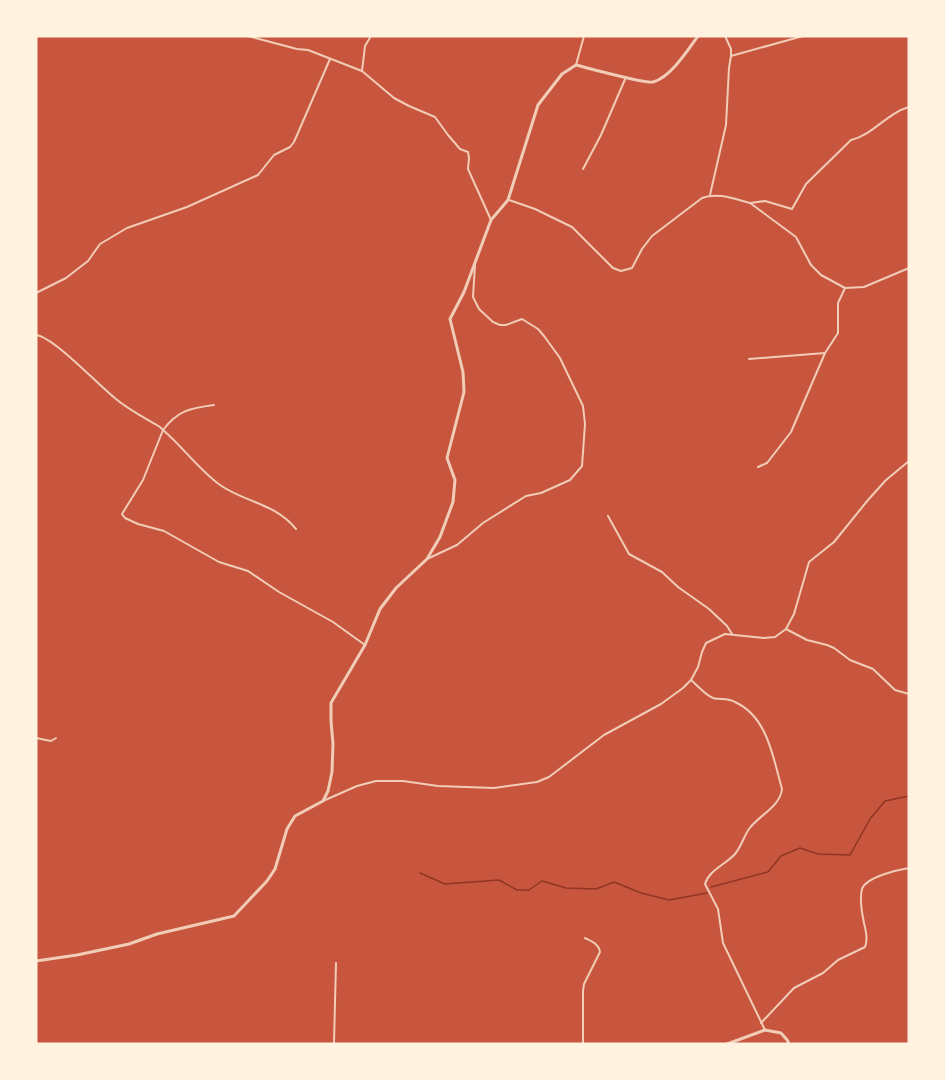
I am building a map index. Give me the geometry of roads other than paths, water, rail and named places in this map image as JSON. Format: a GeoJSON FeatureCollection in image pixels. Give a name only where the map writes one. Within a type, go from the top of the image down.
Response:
{"type":"FeatureCollection","features":[{"type":"Feature","properties":{"kind":"street"},"geometry":{"type":"LineString","coordinates":[[248,36],[308,50],[362,71],[394,98],[435,117],[448,135],[468,153],[468,169],[492,220]]}},
{"type":"Feature","properties":{"kind":"street"},"geometry":{"type":"LineString","coordinates":[[362,71],[365,46],[371,36]]}},
{"type":"Feature","properties":{"kind":"street"},"geometry":{"type":"LineString","coordinates":[[428,559],[440,537],[453,502],[455,480],[447,458],[464,392],[463,372],[450,319],[464,292],[492,220],[508,200],[537,105],[562,74],[576,65],[584,36]]}},
{"type":"Feature","properties":{"kind":"street"},"geometry":{"type":"LineString","coordinates":[[576,65],[652,83],[665,76],[698,36]]}},
{"type":"Feature","properties":{"kind":"street"},"geometry":{"type":"LineString","coordinates":[[710,195],[726,125],[731,49],[725,36]]}},
{"type":"Feature","properties":{"kind":"street"},"geometry":{"type":"LineString","coordinates":[[731,56],[803,36]]}},
{"type":"Feature","properties":{"kind":"street"},"geometry":{"type":"LineString","coordinates":[[36,293],[66,278],[88,261],[100,244],[127,228],[187,207],[258,175],[274,154],[290,147],[294,142],[330,59]]}},
{"type":"Feature","properties":{"kind":"street"},"geometry":{"type":"LineString","coordinates":[[583,169],[601,135],[626,77]]}},
{"type":"Feature","properties":{"kind":"street"},"geometry":{"type":"LineString","coordinates":[[750,203],[765,201],[792,209],[806,184],[850,140],[867,134],[900,109],[909,107]]}},
{"type":"Feature","properties":{"kind":"street"},"geometry":{"type":"LineString","coordinates":[[508,200],[534,209],[572,227],[613,268],[621,271],[632,268],[652,236],[702,198],[710,195],[750,203],[796,237],[811,265],[821,275],[845,288],[864,286],[909,268]]}},
{"type":"Feature","properties":{"kind":"street"},"geometry":{"type":"LineString","coordinates":[[323,801],[328,791],[332,772],[331,703],[365,645],[380,609],[396,588],[428,559],[457,545],[483,523],[526,496],[542,493],[570,480],[582,466],[585,424],[583,406],[560,358],[538,329],[522,319],[506,325],[493,322],[479,309],[473,297],[475,263]]}},
{"type":"Feature","properties":{"kind":"street"},"geometry":{"type":"LineString","coordinates":[[758,467],[767,463],[791,432],[825,353],[838,333],[838,303],[845,288]]}},
{"type":"Feature","properties":{"kind":"street"},"geometry":{"type":"LineString","coordinates":[[36,335],[42,336],[64,353],[117,400],[160,427],[216,482],[235,494],[277,512],[288,519],[296,529]]}},
{"type":"Feature","properties":{"kind":"street"},"geometry":{"type":"LineString","coordinates":[[749,359],[825,353]]}},
{"type":"Feature","properties":{"kind":"street"},"geometry":{"type":"LineString","coordinates":[[214,405],[194,407],[184,411],[163,430],[143,480],[122,514],[125,518],[138,524],[164,531],[219,562],[248,571],[279,592],[333,621],[365,645]]}},
{"type":"Feature","properties":{"kind":"street"},"geometry":{"type":"LineString","coordinates":[[36,961],[129,944],[157,934],[234,915],[267,881],[275,868],[288,828],[295,816],[357,786],[376,781],[403,781],[438,786],[485,788],[543,780],[604,735],[672,698],[691,680],[706,643],[725,634],[775,637],[786,629],[794,614],[808,562],[834,542],[886,480],[909,461]]}},
{"type":"Feature","properties":{"kind":"street"},"geometry":{"type":"LineString","coordinates":[[608,516],[629,554],[662,572],[678,587],[709,609],[732,634]]}},
{"type":"Feature","properties":{"kind":"street"},"geometry":{"type":"LineString","coordinates":[[786,629],[807,640],[834,648],[850,660],[873,669],[895,690],[909,694]]}},
{"type":"Feature","properties":{"kind":"street"},"geometry":{"type":"LineString","coordinates":[[691,680],[711,698],[737,702],[759,720],[765,731],[782,789],[780,798],[748,831],[736,854],[709,875],[705,882],[717,909],[723,943],[765,1030]]}},
{"type":"Feature","properties":{"kind":"street"},"geometry":{"type":"LineString","coordinates":[[36,738],[51,741],[56,738]]}},
{"type":"Feature","properties":{"kind":"street"},"geometry":{"type":"LineString","coordinates":[[761,1023],[794,988],[823,973],[838,960],[865,947],[867,937],[862,912],[862,888],[865,883],[884,874],[909,868]]}},
{"type":"Feature","properties":{"kind":"street"},"geometry":{"type":"LineString","coordinates":[[583,1044],[584,984],[600,952],[595,944],[585,938]]}},
{"type":"Feature","properties":{"kind":"street"},"geometry":{"type":"LineString","coordinates":[[332,1044],[334,1043],[336,963]]}},
{"type":"Feature","properties":{"kind":"street"},"geometry":{"type":"LineString","coordinates":[[727,1044],[765,1030],[781,1033],[788,1044]]}},
{"type":"Feature","properties":{"kind":"waterway"},"geometry":{"type":"LineString","coordinates":[[711,887],[768,872],[781,856],[800,848],[818,854],[850,855],[870,819],[885,801],[909,796]]}},
{"type":"Feature","properties":{"kind":"waterway"},"geometry":{"type":"LineString","coordinates":[[420,873],[445,884],[499,880],[517,890],[529,890],[542,881],[566,888],[596,889],[614,882],[641,893],[669,900],[707,893]]}}]}
